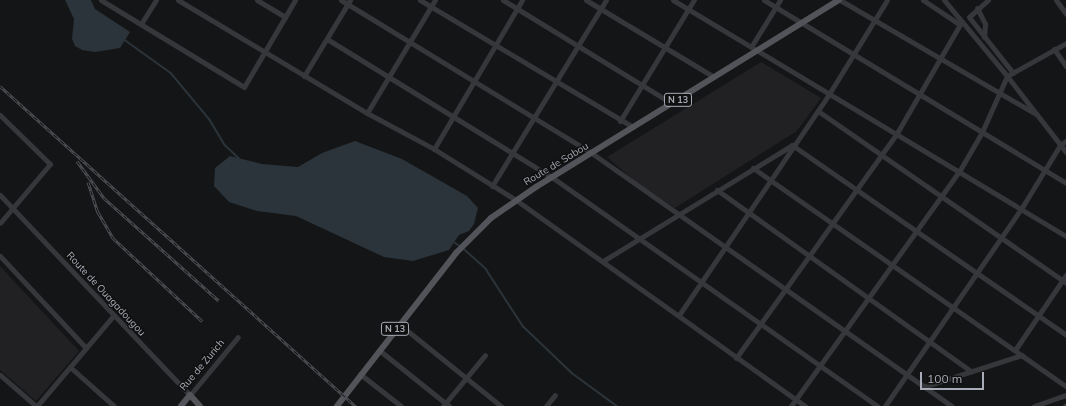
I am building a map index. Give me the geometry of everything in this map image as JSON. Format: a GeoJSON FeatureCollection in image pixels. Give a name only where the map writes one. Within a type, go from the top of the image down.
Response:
{"type":"FeatureCollection","features":[{"type":"Feature","properties":{"kind":"main road","name":"Route de Sabou"},"geometry":{"type":"LineString","coordinates":[[337,406],[360,374],[456,253],[486,223],[516,200],[593,154],[633,127],[673,104],[754,48],[801,23],[839,0]]}},
{"type":"Feature","properties":{"kind":"main road","name":"Rue de Zurich"},"geometry":{"type":"LineString","coordinates":[[181,406],[190,395]]}},
{"type":"Feature","properties":{"kind":"main road","name":"Route de Ouagadougou"},"geometry":{"type":"LineString","coordinates":[[190,395],[200,406]]}},
{"type":"Feature","properties":{"kind":"street"},"geometry":{"type":"LineString","coordinates":[[102,0],[244,87],[295,0]]}},
{"type":"Feature","properties":{"kind":"street"},"geometry":{"type":"LineString","coordinates":[[142,24],[156,0]]}},
{"type":"Feature","properties":{"kind":"street"},"geometry":{"type":"LineString","coordinates":[[178,0],[367,113],[434,149],[516,200],[604,261],[736,358],[805,406]]}},
{"type":"Feature","properties":{"kind":"street"},"geometry":{"type":"LineString","coordinates":[[257,0],[285,17]]}},
{"type":"Feature","properties":{"kind":"street"},"geometry":{"type":"LineString","coordinates":[[340,0],[349,2],[410,42],[593,154],[676,215],[950,406]]}},
{"type":"Feature","properties":{"kind":"street"},"geometry":{"type":"LineString","coordinates":[[420,0],[620,121],[633,127]]}},
{"type":"Feature","properties":{"kind":"street"},"geometry":{"type":"LineString","coordinates":[[367,113],[435,0]]}},
{"type":"Feature","properties":{"kind":"street"},"geometry":{"type":"LineString","coordinates":[[504,0],[643,84],[673,104]]}},
{"type":"Feature","properties":{"kind":"street"},"geometry":{"type":"LineString","coordinates":[[434,149],[522,0]]}},
{"type":"Feature","properties":{"kind":"street"},"geometry":{"type":"LineString","coordinates":[[586,0],[714,77]]}},
{"type":"Feature","properties":{"kind":"street"},"geometry":{"type":"LineString","coordinates":[[492,186],[606,0]]}},
{"type":"Feature","properties":{"kind":"street"},"geometry":{"type":"LineString","coordinates":[[673,0],[829,94],[960,170],[1066,236]]}},
{"type":"Feature","properties":{"kind":"street"},"geometry":{"type":"LineString","coordinates":[[620,121],[694,0]]}},
{"type":"Feature","properties":{"kind":"street"},"geometry":{"type":"LineString","coordinates":[[764,0],[1066,183]]}},
{"type":"Feature","properties":{"kind":"street"},"geometry":{"type":"LineString","coordinates":[[754,48],[780,0]]}},
{"type":"Feature","properties":{"kind":"street"},"geometry":{"type":"LineString","coordinates":[[839,0],[1036,114]]}},
{"type":"Feature","properties":{"kind":"street"},"geometry":{"type":"LineString","coordinates":[[604,261],[799,140],[876,21],[887,0]]}},
{"type":"Feature","properties":{"kind":"street"},"geometry":{"type":"LineString","coordinates":[[923,0],[961,23]]}},
{"type":"Feature","properties":{"kind":"street"},"geometry":{"type":"LineString","coordinates":[[944,0],[961,23],[1007,76],[1066,152]]}},
{"type":"Feature","properties":{"kind":"street"},"geometry":{"type":"LineString","coordinates":[[988,0],[977,8],[969,17],[1013,73]]}},
{"type":"Feature","properties":{"kind":"street"},"geometry":{"type":"LineString","coordinates":[[1056,0],[1066,14]]}},
{"type":"Feature","properties":{"kind":"street"},"geometry":{"type":"LineString","coordinates":[[304,76],[349,2]]}},
{"type":"Feature","properties":{"kind":"street"},"geometry":{"type":"LineString","coordinates":[[977,8],[985,24],[984,37]]}},
{"type":"Feature","properties":{"kind":"street"},"geometry":{"type":"LineString","coordinates":[[736,358],[897,133],[961,23]]}},
{"type":"Feature","properties":{"kind":"street"},"geometry":{"type":"LineString","coordinates":[[327,38],[553,178],[877,406]]}},
{"type":"Feature","properties":{"kind":"street"},"geometry":{"type":"LineString","coordinates":[[791,406],[960,170],[1002,93],[1007,76],[1066,43]]}},
{"type":"Feature","properties":{"kind":"street"},"geometry":{"type":"LineString","coordinates":[[1054,49],[1066,66]]}},
{"type":"Feature","properties":{"kind":"street"},"geometry":{"type":"LineString","coordinates":[[818,110],[1064,282]]}},
{"type":"Feature","properties":{"kind":"street"},"geometry":{"type":"LineString","coordinates":[[0,115],[50,164],[0,223]]}},
{"type":"Feature","properties":{"kind":"street"},"geometry":{"type":"LineString","coordinates":[[885,406],[1022,209],[1060,145],[1066,141]]}},
{"type":"Feature","properties":{"kind":"street"},"geometry":{"type":"LineString","coordinates":[[679,315],[792,145]]}},
{"type":"Feature","properties":{"kind":"street"},"geometry":{"type":"LineString","coordinates":[[792,145],[1066,335]]}},
{"type":"Feature","properties":{"kind":"street"},"geometry":{"type":"LineString","coordinates":[[753,168],[1066,386]]}},
{"type":"Feature","properties":{"kind":"street"},"geometry":{"type":"LineString","coordinates":[[717,190],[971,371]]}},
{"type":"Feature","properties":{"kind":"street","name":"Route de Ouagadougou"},"geometry":{"type":"LineString","coordinates":[[0,194],[113,316],[190,395]]}},
{"type":"Feature","properties":{"kind":"street"},"geometry":{"type":"LineString","coordinates":[[0,256],[86,348]]}},
{"type":"Feature","properties":{"kind":"street"},"geometry":{"type":"LineString","coordinates":[[1015,350],[1038,316],[1064,282],[1066,275]]}},
{"type":"Feature","properties":{"kind":"street"},"geometry":{"type":"LineString","coordinates":[[0,375],[36,406],[113,316]]}},
{"type":"Feature","properties":{"kind":"street"},"geometry":{"type":"LineString","coordinates":[[399,324],[501,406]]}},
{"type":"Feature","properties":{"kind":"street","name":"Rue de Zurich"},"geometry":{"type":"LineString","coordinates":[[190,395],[238,337]]}},
{"type":"Feature","properties":{"kind":"street"},"geometry":{"type":"LineString","coordinates":[[379,350],[446,405],[484,355]]}},
{"type":"Feature","properties":{"kind":"street"},"geometry":{"type":"LineString","coordinates":[[923,387],[1022,355]]}},
{"type":"Feature","properties":{"kind":"street"},"geometry":{"type":"LineString","coordinates":[[70,367],[114,406]]}},
{"type":"Feature","properties":{"kind":"street"},"geometry":{"type":"LineString","coordinates":[[360,374],[401,406]]}},
{"type":"Feature","properties":{"kind":"street"},"geometry":{"type":"LineString","coordinates":[[546,406],[555,395]]}},
{"type":"Feature","properties":{"kind":"street"},"geometry":{"type":"LineString","coordinates":[[1034,406],[1066,395]]}},
{"type":"Feature","properties":{"kind":"shaded area"},"geometry":{"type":"Polygon","coordinates":[[[65,0],[91,0],[95,9],[130,32],[120,48],[95,52],[82,50],[75,46],[72,39],[74,19],[65,0]]]}},
{"type":"Feature","properties":{"kind":"shaded area"},"geometry":{"type":"Polygon","coordinates":[[[761,62],[821,98],[797,131],[675,208],[638,184],[607,157],[761,62]]]}},
{"type":"Feature","properties":{"kind":"shaded area"},"geometry":{"type":"Polygon","coordinates":[[[355,141],[402,159],[467,196],[478,208],[474,224],[469,231],[459,235],[449,250],[413,261],[384,257],[296,216],[257,211],[229,202],[214,186],[215,168],[230,156],[262,164],[298,167],[322,153],[355,141]]]}},
{"type":"Feature","properties":{"kind":"shaded area"},"geometry":{"type":"Polygon","coordinates":[[[0,266],[79,351],[36,401],[0,370],[0,266]]]}},
{"type":"Feature","properties":{"kind":"waterway"},"geometry":{"type":"LineString","coordinates":[[125,40],[171,73],[210,120],[225,145],[239,158]]}},
{"type":"Feature","properties":{"kind":"waterway"},"geometry":{"type":"LineString","coordinates":[[454,242],[460,246]]}},
{"type":"Feature","properties":{"kind":"waterway"},"geometry":{"type":"LineString","coordinates":[[463,248],[486,269],[523,326],[572,373],[617,406]]}},
{"type":"Feature","properties":{"kind":"railway"},"geometry":{"type":"LineString","coordinates":[[0,86],[356,406]]}},
{"type":"Feature","properties":{"kind":"railway"},"geometry":{"type":"LineString","coordinates":[[77,161],[104,198],[219,301]]}},
{"type":"Feature","properties":{"kind":"railway"},"geometry":{"type":"LineString","coordinates":[[88,182],[98,212],[113,238],[202,321]]}}]}
